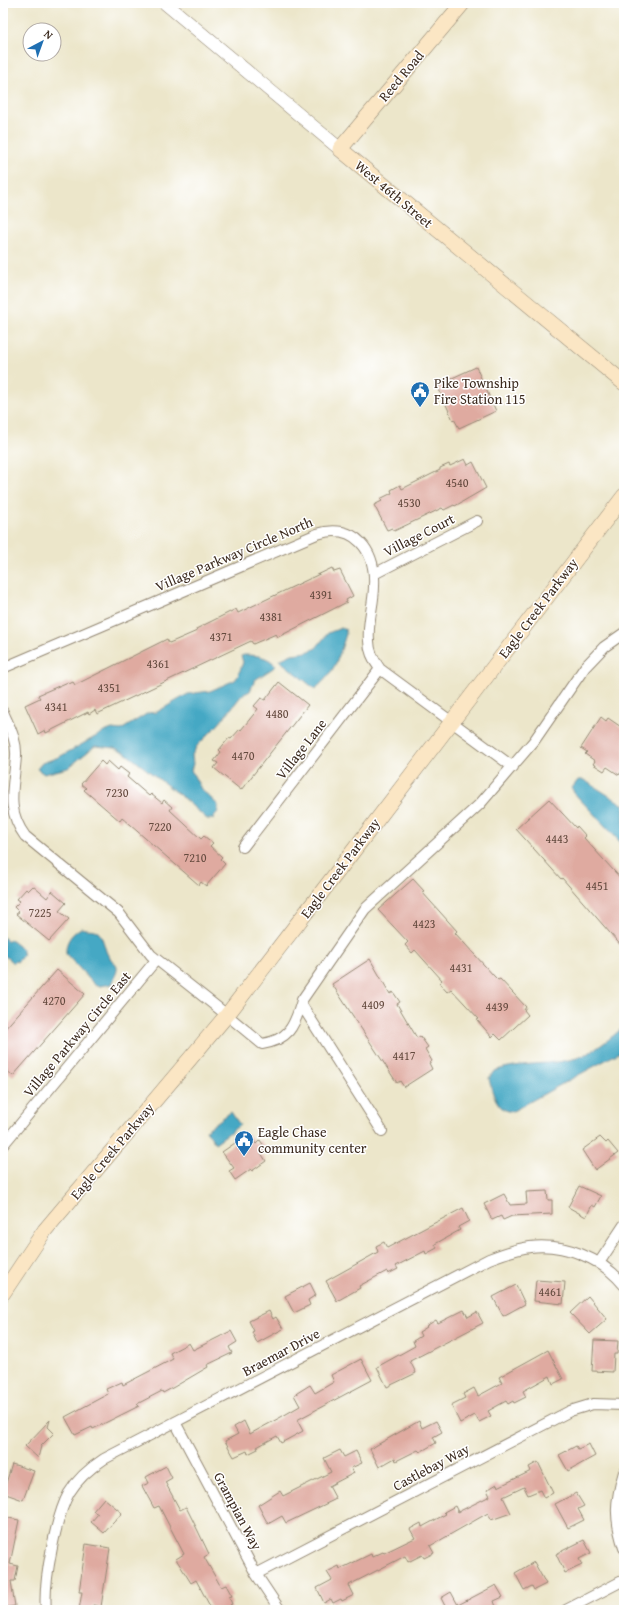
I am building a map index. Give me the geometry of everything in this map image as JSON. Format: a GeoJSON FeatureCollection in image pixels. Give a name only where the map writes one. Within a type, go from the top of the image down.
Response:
{"type":"FeatureCollection","features":[{"type":"Feature","properties":{"kind":"main road","name":"Reed Road"},"geometry":{"type":"LineString","coordinates":[[340,149],[463,3]]}},
{"type":"Feature","properties":{"kind":"main road","name":"West 46th Street"},"geometry":{"type":"LineString","coordinates":[[340,149],[624,383]]}},
{"type":"Feature","properties":{"kind":"main road","name":"Eagle Creek Parkway"},"geometry":{"type":"LineString","coordinates":[[3,1293],[45,1230],[227,1015],[624,496]]}},
{"type":"Feature","properties":{"kind":"street","name":"West 46th Street"},"geometry":{"type":"LineString","coordinates":[[165,3],[340,149]]}},
{"type":"Feature","properties":{"kind":"street","name":"Village Court"},"geometry":{"type":"LineString","coordinates":[[374,574],[477,521]]}},
{"type":"Feature","properties":{"kind":"street","name":"Village Parkway Circle North"},"geometry":{"type":"LineString","coordinates":[[3,668],[323,532],[341,531],[354,536],[365,547],[374,574],[368,639],[372,654],[380,669],[452,721]]}},
{"type":"Feature","properties":{"kind":"street"},"geometry":{"type":"LineString","coordinates":[[3,712],[14,741],[16,756],[12,813],[18,826],[29,840],[119,913],[132,928],[145,949],[156,960],[262,1044],[289,1033],[295,1023],[301,1004],[365,909],[469,816],[513,767],[547,723],[585,667],[604,647],[624,633]]}},
{"type":"Feature","properties":{"kind":"street","name":"Village Lane"},"geometry":{"type":"LineString","coordinates":[[243,847],[380,669]]}},
{"type":"Feature","properties":{"kind":"street"},"geometry":{"type":"LineString","coordinates":[[452,721],[513,767]]}},
{"type":"Feature","properties":{"kind":"street","name":"Village Parkway Circle East"},"geometry":{"type":"LineString","coordinates":[[3,1145],[156,960]]}},
{"type":"Feature","properties":{"kind":"street"},"geometry":{"type":"LineString","coordinates":[[301,1004],[382,1131]]}},
{"type":"Feature","properties":{"kind":"street"},"geometry":{"type":"LineString","coordinates":[[598,1263],[624,1225]]}},
{"type":"Feature","properties":{"kind":"street","name":"Braemar Drive"},"geometry":{"type":"LineString","coordinates":[[46,1610],[46,1579],[61,1512],[72,1489],[84,1474],[99,1462],[475,1266],[506,1252],[531,1247],[557,1248],[575,1252],[598,1263],[614,1274],[624,1285]]}},
{"type":"Feature","properties":{"kind":"street","name":"Castlebay Way"},"geometry":{"type":"LineString","coordinates":[[256,1574],[570,1411],[593,1404],[624,1405]]}},
{"type":"Feature","properties":{"kind":"street","name":"Grampian Way"},"geometry":{"type":"LineString","coordinates":[[175,1422],[256,1574],[280,1610]]}},
{"type":"Feature","properties":{"kind":"street"},"geometry":{"type":"LineString","coordinates":[[624,1472],[616,1504],[618,1527],[624,1548]]}},
{"type":"Feature","properties":{"kind":"street"},"geometry":{"type":"LineString","coordinates":[[566,1610],[624,1580]]}},
{"type":"Feature","properties":{"kind":"water"},"geometry":{"type":"Polygon","coordinates":[[[341,628],[346,630],[346,634],[338,658],[328,676],[315,689],[279,660],[292,654],[307,652],[316,648],[328,633],[341,628]]]}},
{"type":"Feature","properties":{"kind":"water"},"geometry":{"type":"Polygon","coordinates":[[[244,655],[266,658],[276,666],[255,680],[250,691],[242,695],[218,725],[197,746],[192,755],[193,764],[191,770],[201,789],[218,805],[218,811],[213,819],[207,819],[182,797],[124,752],[115,748],[95,746],[68,768],[44,774],[37,769],[42,763],[59,757],[104,732],[112,729],[121,730],[148,713],[157,712],[188,694],[210,691],[235,680],[243,662],[241,656],[244,655]]]}},
{"type":"Feature","properties":{"kind":"water"},"geometry":{"type":"Polygon","coordinates":[[[578,780],[584,780],[624,805],[624,846],[574,793],[572,788],[578,780]]]}},
{"type":"Feature","properties":{"kind":"water"},"geometry":{"type":"Polygon","coordinates":[[[81,928],[95,930],[100,935],[108,956],[117,966],[112,984],[100,986],[94,984],[66,954],[69,939],[81,928]]]}},
{"type":"Feature","properties":{"kind":"water"},"geometry":{"type":"Polygon","coordinates":[[[3,937],[8,941],[9,939],[23,950],[22,952],[24,954],[17,962],[15,961],[13,963],[3,954],[3,937]]]}},
{"type":"Feature","properties":{"kind":"water"},"geometry":{"type":"Polygon","coordinates":[[[624,1027],[624,1050],[513,1111],[503,1109],[496,1100],[491,1089],[489,1078],[494,1071],[515,1066],[557,1062],[577,1058],[596,1048],[624,1027]]]}},
{"type":"Feature","properties":{"kind":"water"},"geometry":{"type":"Polygon","coordinates":[[[231,1112],[240,1125],[215,1143],[206,1130],[231,1112]]]}},
{"type":"Feature","properties":{"kind":"building"},"geometry":{"type":"Polygon","coordinates":[[[476,367],[496,411],[459,428],[454,419],[453,420],[437,385],[476,367]]]}},
{"type":"Feature","properties":{"kind":"building"},"geometry":{"type":"Polygon","coordinates":[[[465,459],[468,465],[473,462],[486,488],[455,506],[454,505],[444,510],[442,508],[394,531],[392,528],[387,530],[374,505],[382,501],[380,499],[392,493],[391,490],[400,485],[402,489],[440,470],[440,468],[449,464],[450,466],[465,459]]]}},
{"type":"Feature","properties":{"kind":"building"},"geometry":{"type":"Polygon","coordinates":[[[332,568],[334,572],[340,570],[353,596],[346,600],[347,602],[278,637],[276,634],[253,644],[251,641],[97,714],[95,710],[89,714],[88,712],[46,733],[45,730],[38,734],[25,705],[40,698],[38,695],[68,682],[69,684],[73,682],[75,685],[167,639],[169,643],[174,641],[197,631],[196,629],[236,609],[238,613],[332,568]]]}},
{"type":"Feature","properties":{"kind":"building"},"geometry":{"type":"Polygon","coordinates":[[[279,682],[308,705],[241,790],[214,768],[218,763],[214,761],[221,752],[219,750],[229,738],[231,739],[240,729],[241,730],[258,709],[254,706],[261,698],[265,700],[279,682]]]}},
{"type":"Feature","properties":{"kind":"building"},"geometry":{"type":"Polygon","coordinates":[[[601,717],[606,721],[608,718],[624,729],[624,768],[619,775],[607,767],[604,771],[593,764],[595,761],[585,754],[587,752],[581,748],[601,717]]]}},
{"type":"Feature","properties":{"kind":"building"},"geometry":{"type":"Polygon","coordinates":[[[101,761],[105,765],[108,761],[118,770],[120,767],[129,774],[127,777],[149,796],[151,794],[162,803],[164,800],[172,807],[170,810],[201,839],[204,836],[213,843],[210,846],[222,857],[220,859],[225,864],[206,886],[201,882],[199,885],[122,818],[120,821],[84,790],[86,788],[81,784],[101,761]]]}},
{"type":"Feature","properties":{"kind":"building"},"geometry":{"type":"Polygon","coordinates":[[[549,799],[576,828],[577,826],[586,836],[584,838],[624,882],[624,949],[562,878],[561,879],[516,829],[549,799]]]}},
{"type":"Feature","properties":{"kind":"building"},"geometry":{"type":"Polygon","coordinates":[[[413,879],[424,891],[422,892],[457,931],[455,933],[494,976],[498,980],[500,979],[526,1007],[524,1010],[528,1015],[501,1040],[495,1034],[492,1037],[477,1020],[479,1019],[451,989],[447,992],[439,983],[442,980],[415,950],[412,953],[405,945],[408,942],[378,910],[413,879]]]}},
{"type":"Feature","properties":{"kind":"building"},"geometry":{"type":"Polygon","coordinates":[[[33,886],[47,898],[52,891],[66,903],[59,911],[69,919],[49,941],[16,914],[19,912],[14,907],[20,901],[17,899],[26,889],[28,891],[33,886]]]}},
{"type":"Feature","properties":{"kind":"building"},"geometry":{"type":"Polygon","coordinates":[[[370,959],[390,994],[393,992],[400,1002],[397,1004],[417,1038],[420,1036],[428,1047],[425,1049],[432,1061],[429,1063],[432,1069],[404,1087],[400,1081],[397,1083],[332,984],[370,959]]]}},
{"type":"Feature","properties":{"kind":"building"},"geometry":{"type":"Polygon","coordinates":[[[57,970],[85,994],[13,1076],[3,1067],[3,1031],[57,970]]]}},
{"type":"Feature","properties":{"kind":"building","name":"Eagle Chase community center"},"geometry":{"type":"Polygon","coordinates":[[[248,1134],[256,1144],[260,1140],[266,1149],[261,1153],[266,1161],[252,1171],[251,1169],[235,1180],[229,1171],[234,1168],[222,1152],[248,1134]]]}},
{"type":"Feature","properties":{"kind":"building"},"geometry":{"type":"Polygon","coordinates":[[[600,1137],[606,1143],[608,1141],[618,1153],[595,1170],[582,1150],[600,1137]]]}},
{"type":"Feature","properties":{"kind":"building"},"geometry":{"type":"Polygon","coordinates":[[[579,1186],[601,1196],[595,1207],[592,1205],[586,1217],[568,1207],[579,1186]]]}},
{"type":"Feature","properties":{"kind":"building"},"geometry":{"type":"Polygon","coordinates":[[[547,1191],[548,1200],[552,1200],[552,1214],[512,1216],[503,1220],[501,1216],[492,1220],[484,1204],[504,1194],[510,1205],[527,1204],[526,1192],[547,1191]]]}},
{"type":"Feature","properties":{"kind":"building"},"geometry":{"type":"Polygon","coordinates":[[[463,1208],[469,1221],[458,1227],[460,1230],[435,1244],[437,1248],[426,1254],[425,1251],[396,1266],[398,1269],[388,1274],[387,1271],[359,1286],[360,1288],[337,1301],[326,1281],[378,1252],[376,1246],[384,1242],[387,1248],[463,1208]]]}},
{"type":"Feature","properties":{"kind":"building"},"geometry":{"type":"Polygon","coordinates":[[[536,1280],[565,1282],[563,1304],[534,1301],[536,1280]]]}},
{"type":"Feature","properties":{"kind":"building"},"geometry":{"type":"Polygon","coordinates":[[[310,1283],[316,1295],[308,1300],[310,1305],[294,1313],[285,1296],[310,1283]]]}},
{"type":"Feature","properties":{"kind":"building"},"geometry":{"type":"Polygon","coordinates":[[[516,1285],[525,1304],[503,1316],[493,1297],[516,1285]]]}},
{"type":"Feature","properties":{"kind":"building"},"geometry":{"type":"Polygon","coordinates":[[[588,1296],[607,1319],[590,1334],[570,1313],[588,1296]]]}},
{"type":"Feature","properties":{"kind":"building"},"geometry":{"type":"Polygon","coordinates":[[[464,1310],[468,1317],[477,1312],[483,1323],[410,1361],[416,1373],[387,1387],[377,1367],[415,1346],[413,1341],[421,1336],[419,1332],[427,1327],[426,1326],[436,1320],[438,1323],[464,1310]]]}},
{"type":"Feature","properties":{"kind":"building"},"geometry":{"type":"Polygon","coordinates":[[[269,1311],[273,1319],[276,1317],[283,1329],[257,1343],[252,1332],[254,1331],[249,1321],[269,1311]]]}},
{"type":"Feature","properties":{"kind":"building"},"geometry":{"type":"Polygon","coordinates":[[[231,1331],[237,1342],[229,1347],[232,1353],[207,1365],[208,1367],[163,1393],[162,1391],[137,1404],[139,1406],[93,1429],[92,1427],[75,1435],[65,1417],[108,1394],[106,1389],[122,1382],[123,1385],[173,1359],[170,1353],[189,1343],[193,1350],[231,1331]]]}},
{"type":"Feature","properties":{"kind":"building"},"geometry":{"type":"Polygon","coordinates":[[[594,1340],[618,1341],[617,1354],[614,1354],[613,1372],[592,1371],[594,1340]]]}},
{"type":"Feature","properties":{"kind":"building"},"geometry":{"type":"Polygon","coordinates":[[[548,1350],[563,1379],[553,1384],[550,1376],[523,1391],[526,1397],[514,1403],[513,1401],[508,1404],[506,1401],[488,1411],[491,1416],[479,1422],[475,1415],[460,1423],[451,1405],[465,1398],[463,1394],[474,1388],[478,1396],[502,1383],[499,1377],[548,1350]]]}},
{"type":"Feature","properties":{"kind":"building"},"geometry":{"type":"Polygon","coordinates":[[[361,1359],[372,1380],[297,1420],[303,1431],[281,1443],[277,1436],[257,1447],[258,1449],[248,1454],[247,1451],[234,1457],[225,1441],[238,1434],[234,1427],[244,1421],[250,1434],[300,1406],[294,1395],[310,1385],[315,1393],[334,1382],[331,1375],[361,1359]]]}},
{"type":"Feature","properties":{"kind":"building"},"geometry":{"type":"Polygon","coordinates":[[[50,1420],[48,1427],[54,1433],[41,1446],[38,1458],[25,1446],[50,1420]]]}},
{"type":"Feature","properties":{"kind":"building"},"geometry":{"type":"Polygon","coordinates":[[[419,1421],[422,1428],[436,1421],[442,1432],[433,1437],[436,1443],[420,1452],[418,1450],[396,1461],[395,1458],[379,1467],[370,1449],[419,1421]]]}},
{"type":"Feature","properties":{"kind":"building"},"geometry":{"type":"Polygon","coordinates":[[[589,1444],[595,1456],[568,1471],[559,1455],[576,1446],[578,1449],[589,1444]]]}},
{"type":"Feature","properties":{"kind":"building"},"geometry":{"type":"Polygon","coordinates":[[[340,1450],[344,1457],[356,1451],[362,1463],[351,1468],[354,1473],[329,1486],[336,1499],[286,1523],[282,1516],[268,1524],[258,1505],[280,1491],[283,1496],[331,1472],[324,1458],[340,1450]]]}},
{"type":"Feature","properties":{"kind":"building"},"geometry":{"type":"Polygon","coordinates":[[[538,1462],[553,1493],[544,1498],[540,1490],[528,1495],[524,1487],[503,1497],[511,1513],[491,1520],[488,1513],[430,1546],[434,1553],[424,1558],[422,1555],[408,1562],[405,1556],[349,1585],[354,1595],[342,1601],[341,1599],[333,1603],[331,1599],[324,1603],[317,1588],[332,1580],[327,1572],[339,1566],[340,1569],[371,1554],[372,1557],[383,1552],[384,1553],[415,1538],[410,1529],[421,1523],[422,1527],[446,1514],[444,1512],[455,1506],[458,1512],[490,1496],[487,1490],[497,1484],[498,1487],[531,1471],[529,1467],[538,1462]]]}},
{"type":"Feature","properties":{"kind":"building"},"geometry":{"type":"Polygon","coordinates":[[[12,1464],[34,1471],[23,1500],[3,1493],[12,1464]]]}},
{"type":"Feature","properties":{"kind":"building"},"geometry":{"type":"Polygon","coordinates":[[[166,1466],[172,1478],[165,1482],[180,1510],[186,1507],[209,1554],[204,1557],[221,1587],[226,1585],[232,1596],[229,1597],[232,1604],[230,1605],[232,1610],[212,1610],[196,1580],[191,1583],[176,1559],[184,1554],[159,1506],[154,1508],[142,1486],[149,1483],[146,1477],[166,1466]]]}},
{"type":"Feature","properties":{"kind":"building"},"geometry":{"type":"Polygon","coordinates":[[[576,1493],[584,1506],[578,1509],[584,1520],[568,1528],[555,1504],[576,1493]]]}},
{"type":"Feature","properties":{"kind":"building"},"geometry":{"type":"Polygon","coordinates":[[[104,1498],[122,1513],[104,1533],[91,1522],[98,1514],[93,1511],[104,1498]]]}},
{"type":"Feature","properties":{"kind":"building"},"geometry":{"type":"Polygon","coordinates":[[[3,1517],[19,1520],[10,1564],[18,1566],[15,1581],[11,1581],[15,1606],[3,1608],[3,1517]]]}},
{"type":"Feature","properties":{"kind":"building"},"geometry":{"type":"Polygon","coordinates":[[[584,1540],[591,1553],[579,1559],[582,1565],[565,1573],[556,1554],[584,1540]]]}},
{"type":"Feature","properties":{"kind":"building"},"geometry":{"type":"Polygon","coordinates":[[[86,1544],[110,1548],[101,1607],[93,1605],[92,1610],[79,1610],[82,1592],[79,1592],[86,1544]]]}},
{"type":"Feature","properties":{"kind":"building"},"geometry":{"type":"Polygon","coordinates":[[[534,1562],[546,1584],[534,1590],[532,1586],[524,1590],[515,1573],[534,1562]]]}},
{"type":"Feature","properties":{"kind":"building"},"geometry":{"type":"Polygon","coordinates":[[[496,1585],[503,1597],[494,1601],[496,1607],[490,1610],[447,1610],[441,1598],[451,1592],[458,1605],[496,1585]]]}},
{"type":"Feature","properties":{"kind":"place","name":"Pike Township Fire Station 115"},"geometry":{"type":"Point","coordinates":[420,408]}},
{"type":"Feature","properties":{"kind":"place","name":"Eagle Chase community center"},"geometry":{"type":"Point","coordinates":[244,1157]}}]}
